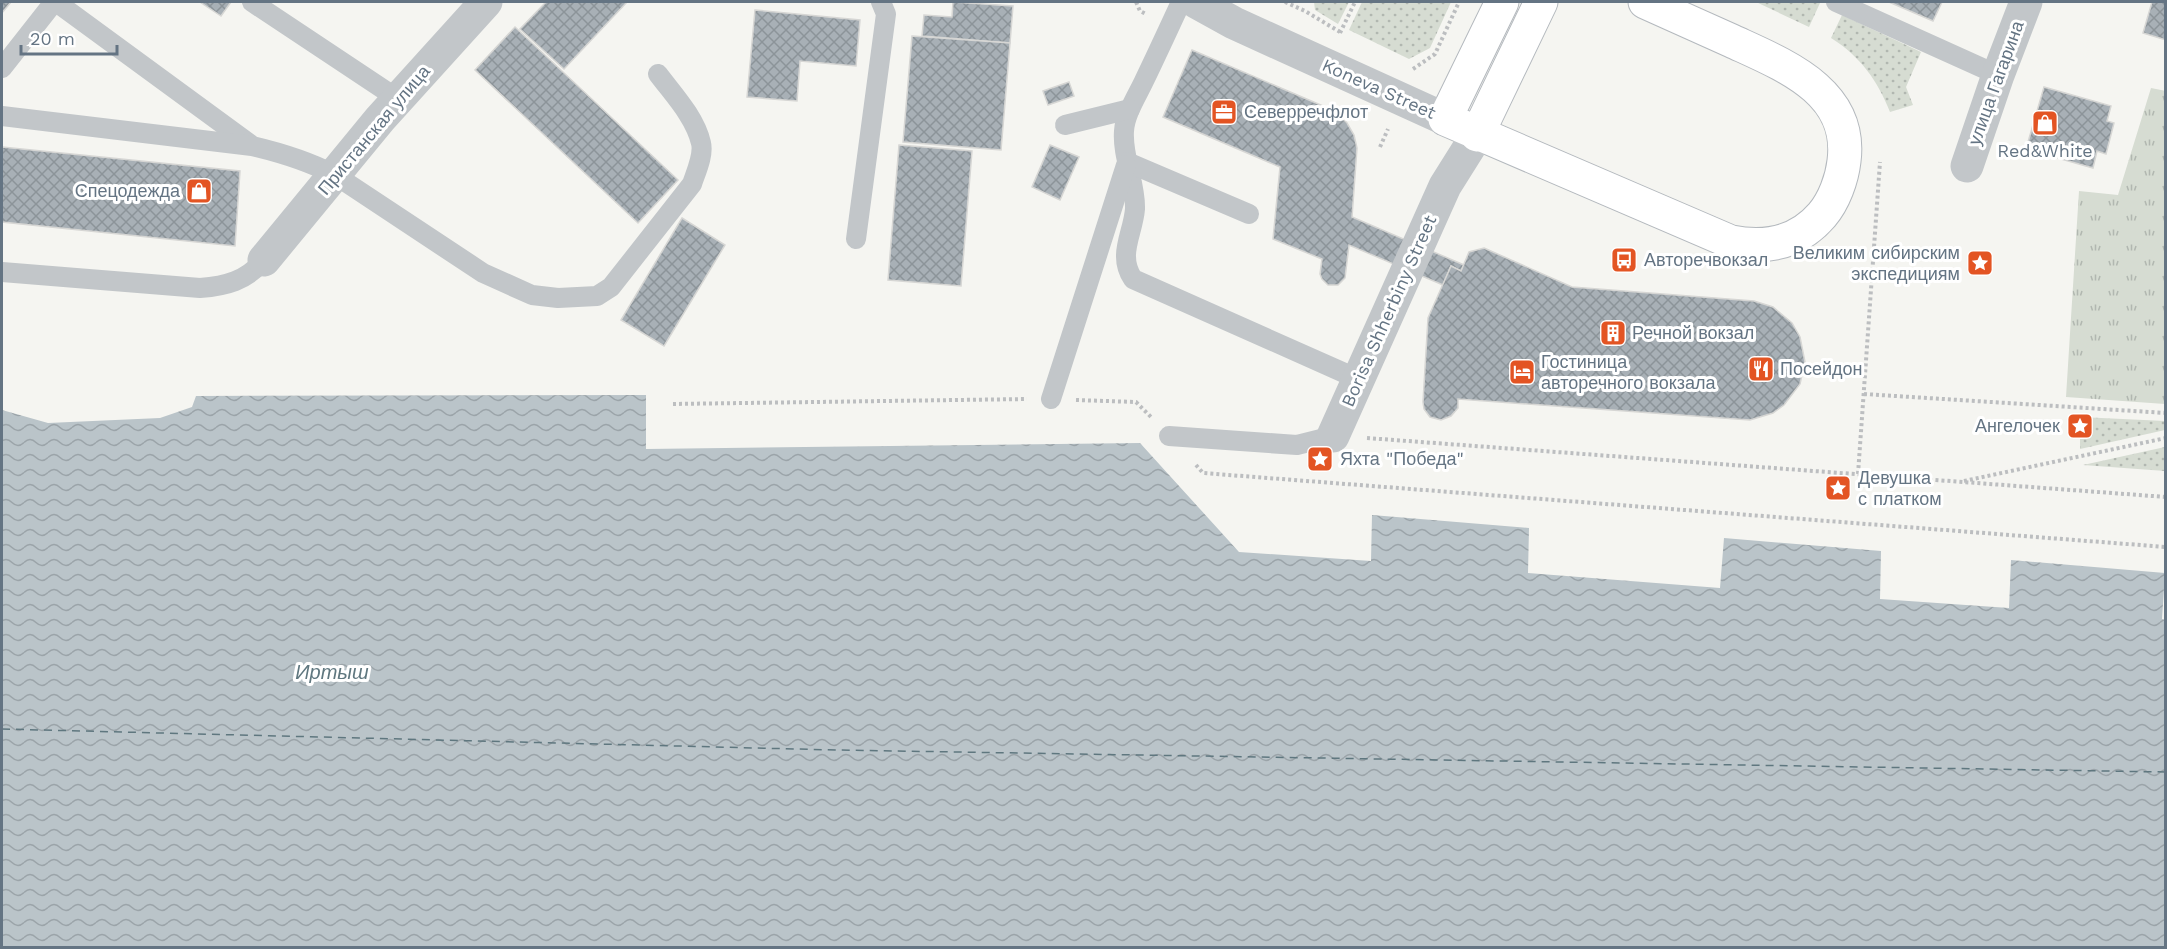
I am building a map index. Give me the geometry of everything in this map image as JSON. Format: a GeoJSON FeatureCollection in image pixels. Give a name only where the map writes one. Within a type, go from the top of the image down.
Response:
{"type":"FeatureCollection","features":[{"type":"Feature","properties":{"kind":"main road","name":"Koneva Street"},"geometry":{"type":"LineString","coordinates":[[1445,119],[1502,2]]}},
{"type":"Feature","properties":{"kind":"main road"},"geometry":{"type":"LineString","coordinates":[[1477,135],[1541,2]]}},
{"type":"Feature","properties":{"kind":"main road"},"geometry":{"type":"LineString","coordinates":[[1445,119],[1477,135],[1731,242],[1746,245],[1778,243],[1792,238],[1815,223],[1827,209],[1834,194],[1841,177],[1845,155],[1844,133],[1839,119],[1824,95],[1784,65],[1645,2]]}},
{"type":"Feature","properties":{"kind":"street","name":"Пристанская улица"},"geometry":{"type":"LineString","coordinates":[[264,260],[398,99],[486,2]]}},
{"type":"Feature","properties":{"kind":"street","name":"Koneva Street"},"geometry":{"type":"LineString","coordinates":[[1196,2],[1243,27],[1445,119]]}},
{"type":"Feature","properties":{"kind":"street","name":"улица Гагарина"},"geometry":{"type":"LineString","coordinates":[[1967,166],[2026,2]]}},
{"type":"Feature","properties":{"kind":"street","name":"Borisa Shherbiny Street"},"geometry":{"type":"LineString","coordinates":[[1444,186],[1445,119]]}},
{"type":"Feature","properties":{"kind":"street","name":"Borisa Shherbiny Street"},"geometry":{"type":"LineString","coordinates":[[1333,436],[1444,186],[1477,135]]}},
{"type":"Feature","properties":{"kind":"lane"},"geometry":{"type":"LineString","coordinates":[[2,69],[55,2],[252,146]]}},
{"type":"Feature","properties":{"kind":"lane"},"geometry":{"type":"LineString","coordinates":[[252,2],[398,99]]}},
{"type":"Feature","properties":{"kind":"lane"},"geometry":{"type":"LineString","coordinates":[[856,239],[886,14],[881,2]]}},
{"type":"Feature","properties":{"kind":"lane"},"geometry":{"type":"LineString","coordinates":[[1181,2],[1131,109],[1124,129],[1127,162],[1135,200],[1135,212],[1124,260],[1127,270],[1133,279],[1358,379]]}},
{"type":"Feature","properties":{"kind":"lane"},"geometry":{"type":"LineString","coordinates":[[1836,2],[1998,75]]}},
{"type":"Feature","properties":{"kind":"lane"},"geometry":{"type":"LineString","coordinates":[[2,116],[252,146],[287,154],[335,175],[483,273],[532,295],[558,298],[597,296],[611,287],[692,184],[699,164],[702,144],[688,116],[658,74]]}},
{"type":"Feature","properties":{"kind":"lane"},"geometry":{"type":"LineString","coordinates":[[1065,124],[1131,109]]}},
{"type":"Feature","properties":{"kind":"lane"},"geometry":{"type":"LineString","coordinates":[[1127,162],[1249,214]]}},
{"type":"Feature","properties":{"kind":"lane"},"geometry":{"type":"LineString","coordinates":[[1051,399],[1127,162]]}},
{"type":"Feature","properties":{"kind":"lane"},"geometry":{"type":"LineString","coordinates":[[2,272],[200,288],[222,287],[253,273],[264,260]]}},
{"type":"Feature","properties":{"kind":"lane"},"geometry":{"type":"LineString","coordinates":[[1169,436],[1297,445],[1333,436]]}},
{"type":"Feature","properties":{"kind":"path"},"geometry":{"type":"LineString","coordinates":[[1136,2],[1140,11],[1171,25]]}},
{"type":"Feature","properties":{"kind":"path"},"geometry":{"type":"LineString","coordinates":[[1285,2],[1348,36]]}},
{"type":"Feature","properties":{"kind":"path"},"geometry":{"type":"LineString","coordinates":[[1340,33],[1355,2]]}},
{"type":"Feature","properties":{"kind":"path"},"geometry":{"type":"LineString","coordinates":[[1414,67],[1435,54],[1459,2]]}},
{"type":"Feature","properties":{"kind":"path"},"geometry":{"type":"LineString","coordinates":[[1864,394],[2166,413]]}},
{"type":"Feature","properties":{"kind":"path"},"geometry":{"type":"LineString","coordinates":[[673,404],[1051,399],[1136,402],[1203,473],[2166,547]]}},
{"type":"Feature","properties":{"kind":"path"},"geometry":{"type":"LineString","coordinates":[[1333,436],[2166,497]]}},
{"type":"Feature","properties":{"kind":"path"},"geometry":{"type":"LineString","coordinates":[[1959,481],[2166,438]]}},
{"type":"Feature","properties":{"kind":"green space"},"geometry":{"type":"Polygon","coordinates":[[[1314,2],[1349,2],[1338,24],[1315,10],[1314,2]]]}},
{"type":"Feature","properties":{"kind":"green space"},"geometry":{"type":"Polygon","coordinates":[[[1362,2],[1451,2],[1430,48],[1409,59],[1349,30],[1362,2]]]}},
{"type":"Feature","properties":{"kind":"green space"},"geometry":{"type":"Polygon","coordinates":[[[1756,2],[1816,2],[1820,3],[1809,27],[1756,2]]]}},
{"type":"Feature","properties":{"kind":"green space"},"geometry":{"type":"Polygon","coordinates":[[[1842,15],[1921,52],[1906,87],[1913,105],[1890,112],[1867,70],[1851,53],[1831,38],[1842,15]]]}},
{"type":"Feature","properties":{"kind":"green space"},"geometry":{"type":"Polygon","coordinates":[[[2151,88],[2166,91],[2165,404],[2066,397],[2079,191],[2118,195],[2151,88]]]}},
{"type":"Feature","properties":{"kind":"green space"},"geometry":{"type":"Polygon","coordinates":[[[2080,417],[2165,421],[2165,430],[2080,449],[2080,417]]]}},
{"type":"Feature","properties":{"kind":"green space"},"geometry":{"type":"Polygon","coordinates":[[[2165,447],[2165,471],[2083,465],[2165,447]]]}},
{"type":"Feature","properties":{"kind":"water","name":"Иртыш"},"geometry":{"type":"Polygon","coordinates":[[[646,395],[646,449],[1140,443],[1239,552],[1371,561],[1372,515],[1529,528],[1528,573],[1720,588],[1724,538],[1881,551],[1880,599],[2009,608],[2011,560],[2165,573],[2162,619],[2166,620],[2165,947],[2,947],[2,410],[48,423],[160,418],[192,407],[196,396],[646,395]]]}},
{"type":"Feature","properties":{"kind":"building"},"geometry":{"type":"Polygon","coordinates":[[[2,2],[11,2],[2,13],[2,2]]]}},
{"type":"Feature","properties":{"kind":"building"},"geometry":{"type":"Polygon","coordinates":[[[200,2],[231,2],[221,16],[200,2]]]}},
{"type":"Feature","properties":{"kind":"building"},"geometry":{"type":"Polygon","coordinates":[[[546,2],[627,2],[564,69],[520,29],[546,2]]]}},
{"type":"Feature","properties":{"kind":"building"},"geometry":{"type":"Polygon","coordinates":[[[953,2],[1013,6],[1010,43],[922,36],[924,15],[952,17],[953,2]]]}},
{"type":"Feature","properties":{"kind":"building"},"geometry":{"type":"Polygon","coordinates":[[[1889,2],[1942,2],[1933,21],[1889,2]]]}},
{"type":"Feature","properties":{"kind":"building"},"geometry":{"type":"Polygon","coordinates":[[[2152,2],[2166,2],[2166,40],[2143,33],[2152,2]]]}},
{"type":"Feature","properties":{"kind":"building"},"geometry":{"type":"Polygon","coordinates":[[[755,10],[860,20],[856,66],[800,61],[797,101],[747,97],[755,10]]]}},
{"type":"Feature","properties":{"kind":"building"},"geometry":{"type":"Polygon","coordinates":[[[515,27],[678,180],[638,223],[475,70],[515,27]]]}},
{"type":"Feature","properties":{"kind":"building"},"geometry":{"type":"Polygon","coordinates":[[[912,36],[1010,43],[1001,150],[903,142],[912,36]]]}},
{"type":"Feature","properties":{"kind":"building"},"geometry":{"type":"Polygon","coordinates":[[[1192,50],[1330,109],[1339,115],[1354,135],[1357,148],[1352,217],[1464,265],[1461,271],[1451,266],[1443,285],[1349,245],[1345,278],[1338,285],[1328,285],[1320,274],[1322,259],[1273,239],[1280,167],[1163,117],[1192,50]]]}},
{"type":"Feature","properties":{"kind":"building"},"geometry":{"type":"Polygon","coordinates":[[[1069,82],[1074,96],[1048,105],[1043,91],[1069,82]]]}},
{"type":"Feature","properties":{"kind":"building"},"geometry":{"type":"Polygon","coordinates":[[[2044,87],[2111,106],[2107,121],[2114,123],[2106,154],[2097,151],[2093,168],[2026,149],[2044,87]]]}},
{"type":"Feature","properties":{"kind":"building"},"geometry":{"type":"Polygon","coordinates":[[[899,145],[972,151],[961,286],[888,280],[899,145]]]}},
{"type":"Feature","properties":{"kind":"building"},"geometry":{"type":"Polygon","coordinates":[[[1050,145],[1079,157],[1060,200],[1032,187],[1050,145]]]}},
{"type":"Feature","properties":{"kind":"building"},"geometry":{"type":"Polygon","coordinates":[[[2,147],[240,171],[235,246],[2,222],[2,147]]]}},
{"type":"Feature","properties":{"kind":"building"},"geometry":{"type":"Polygon","coordinates":[[[682,218],[725,245],[664,346],[621,320],[682,218]]]}},
{"type":"Feature","properties":{"kind":"building","name":"Речной вокзал"},"geometry":{"type":"Polygon","coordinates":[[[1484,248],[1572,287],[1754,301],[1773,307],[1792,323],[1800,337],[1805,362],[1800,384],[1784,405],[1773,413],[1750,420],[1458,399],[1458,408],[1451,416],[1441,420],[1430,417],[1424,409],[1423,402],[1428,318],[1451,266],[1461,271],[1469,252],[1484,248]]]}},
{"type":"Feature","properties":{"kind":"ferry route"},"geometry":{"type":"LineString","coordinates":[[2,729],[836,750],[2166,772]]}},
{"type":"Feature","properties":{"kind":"place","name":"Северречфлот"},"geometry":{"type":"Point","coordinates":[1224,112]}},
{"type":"Feature","properties":{"kind":"place","name":"Red&White"},"geometry":{"type":"Point","coordinates":[2045,123]}},
{"type":"Feature","properties":{"kind":"place","name":"Спецодежда"},"geometry":{"type":"Point","coordinates":[199,191]}},
{"type":"Feature","properties":{"kind":"place","name":"Авторечвокзал"},"geometry":{"type":"Point","coordinates":[1624,260]}},
{"type":"Feature","properties":{"kind":"place","name":"Великим сибирским экспедициям"},"geometry":{"type":"Point","coordinates":[1980,263]}},
{"type":"Feature","properties":{"kind":"place","name":"Речной вокзал"},"geometry":{"type":"Point","coordinates":[1613,333]}},
{"type":"Feature","properties":{"kind":"place","name":"Посейдон"},"geometry":{"type":"Point","coordinates":[1761,369]}},
{"type":"Feature","properties":{"kind":"place","name":"Гостиница авторечного вокзала"},"geometry":{"type":"Point","coordinates":[1522,372]}},
{"type":"Feature","properties":{"kind":"place","name":"Ангелочек"},"geometry":{"type":"Point","coordinates":[2080,426]}},
{"type":"Feature","properties":{"kind":"place","name":"Яхта \"Победа\""},"geometry":{"type":"Point","coordinates":[1320,459]}},
{"type":"Feature","properties":{"kind":"place","name":"Девушка с платком"},"geometry":{"type":"Point","coordinates":[1838,488]}}]}
